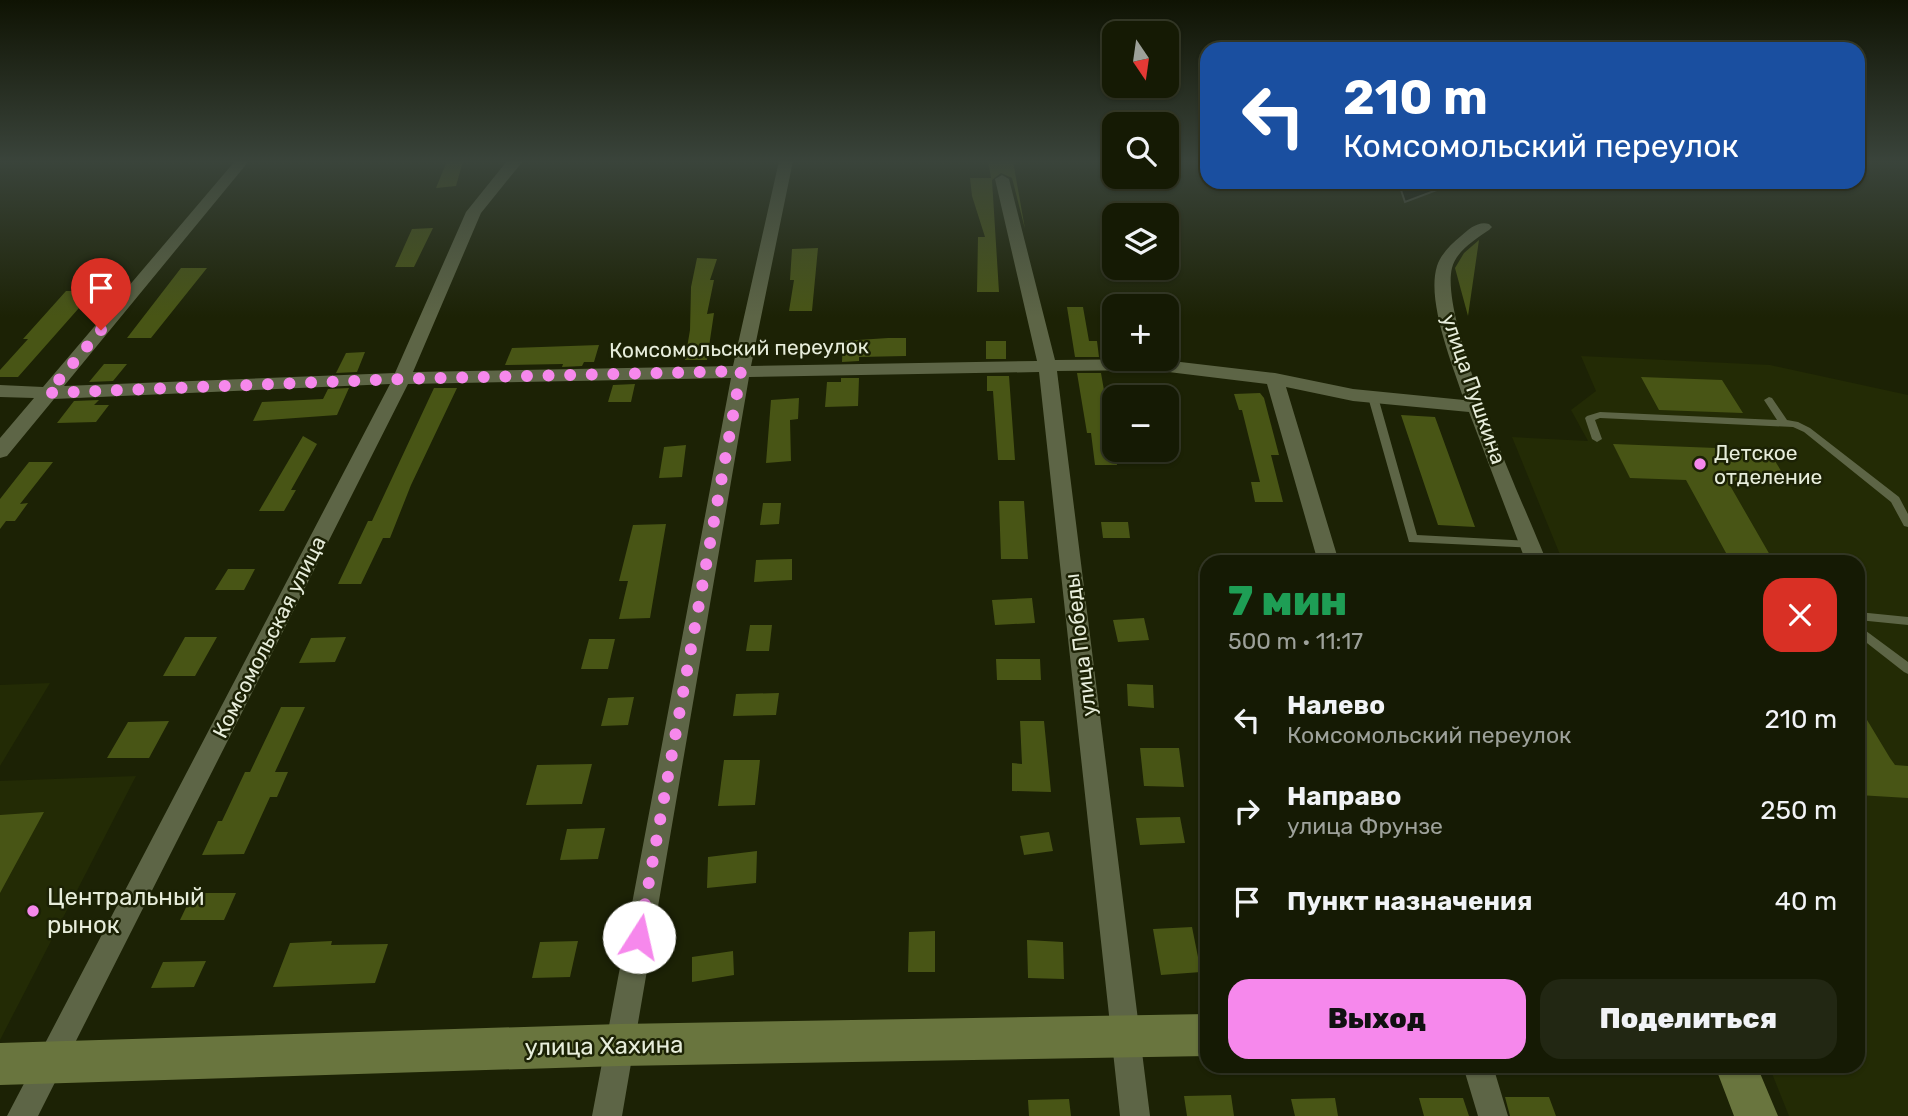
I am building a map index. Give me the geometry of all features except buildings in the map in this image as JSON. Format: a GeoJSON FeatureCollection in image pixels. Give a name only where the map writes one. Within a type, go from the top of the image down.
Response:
{"type":"FeatureCollection","features":[{"type":"Feature","properties":{"kind":"street"},"geometry":{"type":"LineString","coordinates":[[0,451],[198,213]]}},
{"type":"Feature","properties":{"kind":"street","name":"Комсомольская улица"},"geometry":{"type":"LineString","coordinates":[[22,1116],[402,379],[474,213]]}},
{"type":"Feature","properties":{"kind":"street"},"geometry":{"type":"LineString","coordinates":[[607,1116],[741,371],[775,213]]}},
{"type":"Feature","properties":{"kind":"street","name":"улица Победы"},"geometry":{"type":"LineString","coordinates":[[1010,213],[1046,364],[1135,1116]]}},
{"type":"Feature","properties":{"kind":"street","name":"улица Пушкина"},"geometry":{"type":"LineString","coordinates":[[1484,227],[1454,250],[1444,270],[1442,293],[1476,407],[1534,553]]}},
{"type":"Feature","properties":{"kind":"street","name":"Комсомольский переулок"},"geometry":{"type":"LineString","coordinates":[[0,391],[48,393],[402,379],[1046,364],[1152,364],[1275,379],[1373,397],[1476,407]]}},
{"type":"Feature","properties":{"kind":"street"},"geometry":{"type":"LineString","coordinates":[[1275,379],[1327,555]]}},
{"type":"Feature","properties":{"kind":"street","name":"улица Хахина"},"geometry":{"type":"LineString","coordinates":[[0,1064],[620,1045],[1200,1035]]}},
{"type":"Feature","properties":{"kind":"street"},"geometry":{"type":"LineString","coordinates":[[1480,1073],[1493,1116]]}},
{"type":"Feature","properties":{"kind":"street"},"geometry":{"type":"LineString","coordinates":[[1739,1073],[1756,1116]]}},
{"type":"Feature","properties":{"kind":"lane"},"geometry":{"type":"LineString","coordinates":[[1373,397],[1413,539],[1534,553]]}},
{"type":"Feature","properties":{"kind":"lane"},"geometry":{"type":"LineString","coordinates":[[1769,400],[1784,423]]}},
{"type":"Feature","properties":{"kind":"lane"},"geometry":{"type":"LineString","coordinates":[[1597,439],[1589,422],[1590,418],[1600,415],[1784,423],[1807,430],[1895,500],[1908,523]]}},
{"type":"Feature","properties":{"kind":"lane"},"geometry":{"type":"LineString","coordinates":[[1865,617],[1908,621]]}},
{"type":"Feature","properties":{"kind":"lane"},"geometry":{"type":"LineString","coordinates":[[1865,635],[1908,669]]}},
{"type":"Feature","properties":{"kind":"shaded area"},"geometry":{"type":"Polygon","coordinates":[[[1581,356],[1770,365],[1908,395],[1908,1116],[1789,1116],[1772,1073],[1865,1073],[1865,555],[1560,555],[1512,437],[1588,441],[1571,410],[1596,391],[1581,356]]]}},
{"type":"Feature","properties":{"kind":"shaded area"},"geometry":{"type":"Polygon","coordinates":[[[50,683],[0,766],[0,685],[50,683]]]}},
{"type":"Feature","properties":{"kind":"shaded area","name":"Центральный рынок"},"geometry":{"type":"Polygon","coordinates":[[[136,776],[0,1040],[0,781],[136,776]]]}},
{"type":"Feature","properties":{"kind":"place","name":"Детское отделение"},"geometry":{"type":"Point","coordinates":[1700,464]}},
{"type":"Feature","properties":{"kind":"place","name":"Центральный рынок"},"geometry":{"type":"Point","coordinates":[33,911]}},
{"type":"Feature","properties":{"kind":"route"},"geometry":{"type":"LineString","coordinates":[[101,330],[48,393],[402,379],[741,371],[639,937]]}}]}
